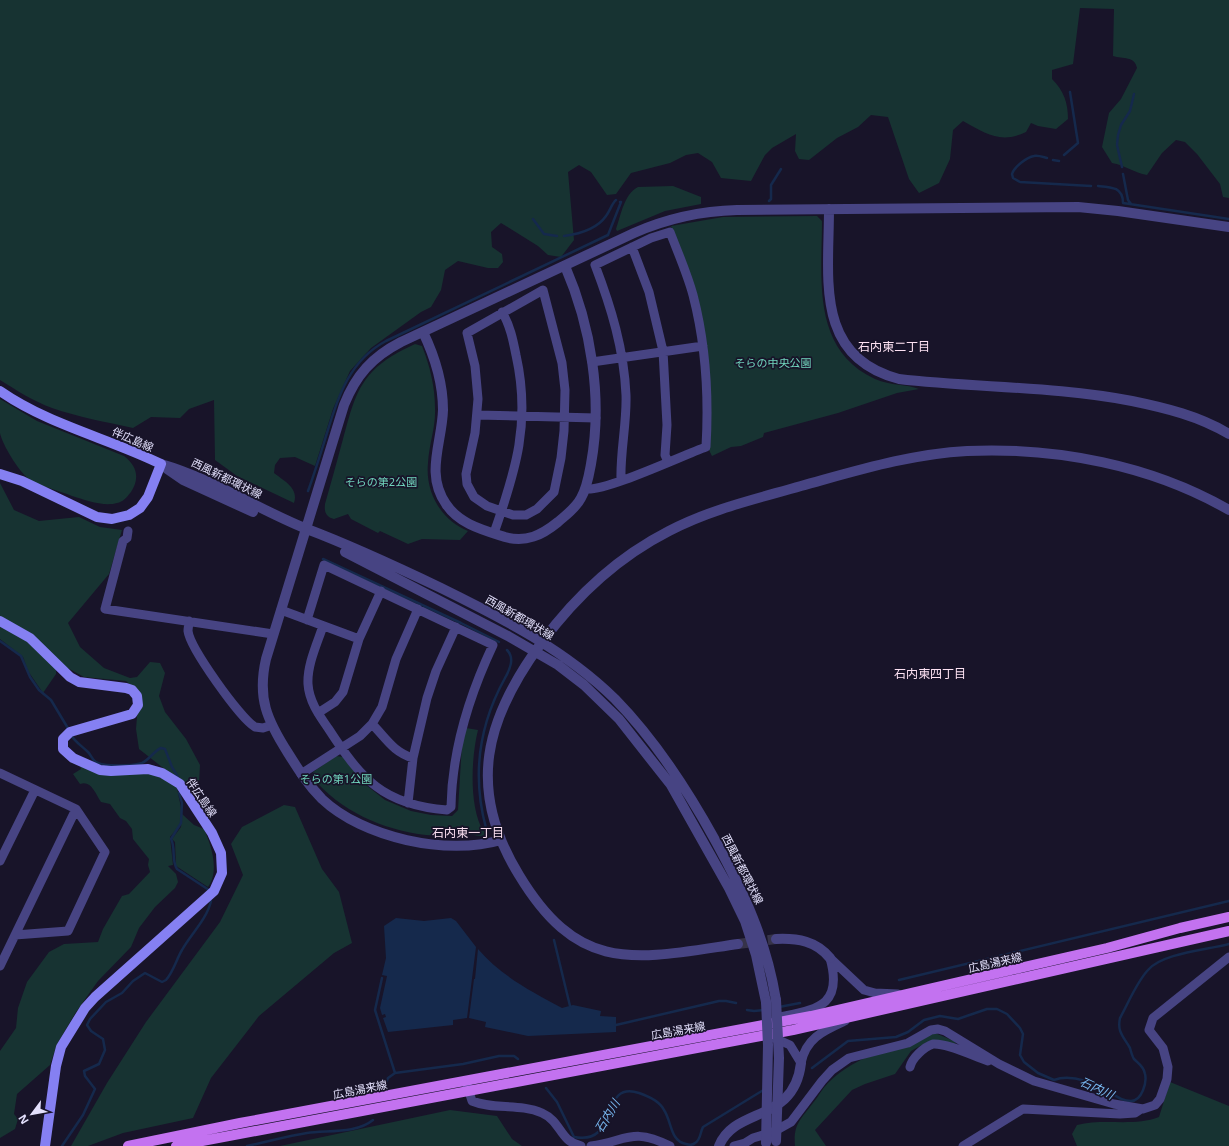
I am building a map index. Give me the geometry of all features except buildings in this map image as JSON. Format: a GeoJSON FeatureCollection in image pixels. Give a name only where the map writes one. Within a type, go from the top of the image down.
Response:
{"type":"FeatureCollection","features":[{"type":"Feature","properties":{"kind":"main road","name":"伴広島線"},"geometry":{"type":"LineString","coordinates":[[0,391],[45,418],[114,443],[161,464],[146,500],[140,508],[129,515],[112,519],[97,517],[22,481],[0,474]]}},
{"type":"Feature","properties":{"kind":"main road","name":"伴広島線"},"geometry":{"type":"LineString","coordinates":[[0,621],[30,638],[74,679],[87,684],[129,689],[137,696],[138,705],[132,714],[69,732],[63,738],[62,745],[65,752],[73,758],[103,771],[143,769],[155,771],[168,776],[180,784],[218,844],[221,853],[222,867],[219,884],[210,896],[95,997],[67,1034],[60,1047],[56,1066],[45,1146]]}},
{"type":"Feature","properties":{"kind":"main road","name":"広島湯来線"},"geometry":{"type":"LineString","coordinates":[[176,1146],[912,994],[1229,917]]}},
{"type":"Feature","properties":{"kind":"main road","name":"広島湯来線"},"geometry":{"type":"LineString","coordinates":[[128,1146],[232,1124],[766,1035],[858,1016],[1229,931]]}},
{"type":"Feature","properties":{"kind":"street"},"geometry":{"type":"LineString","coordinates":[[501,840],[489,844],[442,845],[419,843],[397,838],[337,811],[318,795],[302,774],[272,725],[265,708],[262,685],[266,659],[280,610],[344,405],[357,378],[366,366],[378,356],[423,332],[644,228],[684,216],[722,210],[1093,208],[1229,227]]}},
{"type":"Feature","properties":{"kind":"street"},"geometry":{"type":"LineString","coordinates":[[829,209],[829,293],[832,315],[844,344],[860,361],[869,367],[899,379],[1066,391],[1110,397],[1176,411],[1212,425],[1229,434]]}},
{"type":"Feature","properties":{"kind":"street"},"geometry":{"type":"LineString","coordinates":[[586,489],[594,490],[621,480],[668,462],[706,447],[707,379],[704,346],[693,294],[670,232],[632,247],[595,265],[613,313],[623,358],[626,395],[621,480]]}},
{"type":"Feature","properties":{"kind":"street"},"geometry":{"type":"LineString","coordinates":[[632,247],[649,292],[663,351],[667,418],[665,455],[668,462]]}},
{"type":"Feature","properties":{"kind":"street"},"geometry":{"type":"LineString","coordinates":[[423,332],[437,364],[442,397],[442,423],[434,469],[439,493],[451,511],[462,520],[494,533],[514,539],[537,535],[550,528],[575,506],[586,489],[593,450],[596,418],[592,362],[575,292],[564,266]]}},
{"type":"Feature","properties":{"kind":"street"},"geometry":{"type":"LineString","coordinates":[[542,290],[559,349],[564,376],[565,418],[561,458],[553,495],[526,515],[518,516],[502,511],[478,500],[467,484],[466,468],[473,441],[477,415],[476,374],[467,333],[502,312],[542,290]]}},
{"type":"Feature","properties":{"kind":"street"},"geometry":{"type":"LineString","coordinates":[[494,533],[502,511],[521,442],[522,416],[518,365],[506,319],[502,312]]}},
{"type":"Feature","properties":{"kind":"street"},"geometry":{"type":"LineString","coordinates":[[592,362],[704,346]]}},
{"type":"Feature","properties":{"kind":"street"},"geometry":{"type":"LineString","coordinates":[[477,415],[596,418]]}},
{"type":"Feature","properties":{"kind":"street"},"geometry":{"type":"LineString","coordinates":[[738,944],[642,956],[611,953],[586,944],[563,930],[538,905],[515,869],[501,840],[493,816],[489,788],[491,742],[505,699],[519,674],[535,651],[571,606],[594,584],[631,554],[669,531],[699,517],[735,504],[877,465],[905,459],[950,453],[994,451],[1030,452],[1068,456],[1106,463],[1148,475],[1182,488],[1229,510]]}},
{"type":"Feature","properties":{"kind":"street","name":"西風新都環状線"},"geometry":{"type":"LineString","coordinates":[[161,464],[183,480],[425,581],[495,615],[542,642],[577,666],[615,700],[656,747],[698,809],[754,916],[766,950],[771,1001],[779,1050],[776,1144]]}},
{"type":"Feature","properties":{"kind":"street"},"geometry":{"type":"LineString","coordinates":[[128,531],[127,538],[123,541],[105,609],[273,634]]}},
{"type":"Feature","properties":{"kind":"street","name":"西風新都環状線"},"geometry":{"type":"LineString","coordinates":[[305,531],[558,664],[608,708],[672,785],[726,882],[745,921],[771,1001],[768,1045],[766,1145]]}},
{"type":"Feature","properties":{"kind":"street"},"geometry":{"type":"LineString","coordinates":[[307,620],[324,565],[493,645],[476,680],[469,702],[455,759],[451,806],[447,810],[431,809],[408,803],[384,792],[366,779],[353,766],[341,749],[310,698],[308,678],[323,626]]}},
{"type":"Feature","properties":{"kind":"street"},"geometry":{"type":"LineString","coordinates":[[318,713],[335,702],[343,692],[359,640],[381,591]]}},
{"type":"Feature","properties":{"kind":"street"},"geometry":{"type":"LineString","coordinates":[[302,774],[360,736],[372,724],[382,707],[397,655],[418,609]]}},
{"type":"Feature","properties":{"kind":"street"},"geometry":{"type":"LineString","coordinates":[[280,610],[359,640]]}},
{"type":"Feature","properties":{"kind":"street"},"geometry":{"type":"LineString","coordinates":[[189,622],[188,631],[204,665],[238,711],[255,727],[263,728],[272,725]]}},
{"type":"Feature","properties":{"kind":"street"},"geometry":{"type":"LineString","coordinates":[[408,803],[413,758],[431,684],[456,627]]}},
{"type":"Feature","properties":{"kind":"street"},"geometry":{"type":"LineString","coordinates":[[372,724],[391,747],[401,754],[413,758]]}},
{"type":"Feature","properties":{"kind":"street"},"geometry":{"type":"LineString","coordinates":[[0,773],[76,809],[105,852],[68,931],[15,935]]}},
{"type":"Feature","properties":{"kind":"street"},"geometry":{"type":"LineString","coordinates":[[0,861],[35,790]]}},
{"type":"Feature","properties":{"kind":"street"},"geometry":{"type":"LineString","coordinates":[[0,966],[76,809]]}},
{"type":"Feature","properties":{"kind":"street"},"geometry":{"type":"LineString","coordinates":[[776,939],[807,941],[820,948],[844,969],[858,985],[870,993],[912,994]]}},
{"type":"Feature","properties":{"kind":"street"},"geometry":{"type":"LineString","coordinates":[[963,1146],[1023,1109],[1120,1114],[1135,1113],[1155,1105],[1160,1099],[1166,1079],[1167,1057],[1163,1048],[1149,1030],[1153,1018],[1229,957]]}},
{"type":"Feature","properties":{"kind":"street"},"geometry":{"type":"LineString","coordinates":[[731,1032],[763,1021],[809,1010],[824,1003],[830,997],[834,985],[834,974],[830,958]]}},
{"type":"Feature","properties":{"kind":"street"},"geometry":{"type":"LineString","coordinates":[[719,1146],[731,1130],[771,1109],[788,1097],[798,1079],[803,1051],[819,1034],[858,1016]]}},
{"type":"Feature","properties":{"kind":"street"},"geometry":{"type":"LineString","coordinates":[[734,1146],[773,1132],[791,1122],[822,1081],[832,1070],[849,1058],[908,1043],[931,1030],[938,1029],[945,1031],[999,1064],[1034,1081],[1114,1104],[1143,1109]]}},
{"type":"Feature","properties":{"kind":"street"},"geometry":{"type":"LineString","coordinates":[[766,1035],[777,1038],[790,1045],[801,1063]]}},
{"type":"Feature","properties":{"kind":"street"},"geometry":{"type":"LineString","coordinates":[[910,1067],[914,1059],[925,1048],[936,1044],[999,1064]]}},
{"type":"Feature","properties":{"kind":"street"},"geometry":{"type":"LineString","coordinates":[[467,1086],[472,1100],[478,1103],[516,1107],[541,1112],[555,1121],[567,1141],[581,1146]]}},
{"type":"Feature","properties":{"kind":"street"},"geometry":{"type":"LineString","coordinates":[[591,1146],[624,1137],[642,1136],[651,1137],[670,1146]]}},
{"type":"Feature","properties":{"kind":"green space"},"geometry":{"type":"Polygon","coordinates":[[[0,0],[1229,0],[1229,198],[1223,197],[1220,184],[1197,154],[1185,142],[1176,140],[1162,153],[1147,175],[1112,163],[1102,147],[1109,113],[1121,99],[1137,68],[1134,61],[1113,56],[1114,9],[1080,8],[1073,64],[1052,70],[1052,79],[1060,88],[1064,98],[1068,119],[1056,129],[1038,126],[1031,123],[1026,132],[1017,136],[1009,137],[994,136],[963,121],[953,130],[950,159],[939,183],[919,193],[909,179],[888,117],[871,115],[858,127],[837,138],[809,160],[799,159],[795,151],[796,134],[772,148],[765,155],[751,181],[721,178],[712,162],[698,153],[686,155],[670,163],[631,173],[616,194],[607,195],[591,172],[579,165],[568,172],[574,240],[561,257],[548,255],[538,246],[501,223],[491,232],[492,247],[502,254],[503,262],[498,268],[488,268],[458,261],[445,270],[441,290],[431,307],[421,312],[371,348],[350,371],[333,409],[315,466],[295,457],[280,458],[275,465],[274,473],[293,489],[295,498],[294,503],[237,476],[215,460],[214,400],[189,409],[180,418],[151,417],[133,428],[82,417],[52,408],[31,399],[0,380],[0,0]]]}},
{"type":"Feature","properties":{"kind":"green space"},"geometry":{"type":"Polygon","coordinates":[[[673,186],[701,197],[701,204],[665,211],[617,231],[616,229],[624,205],[633,190],[638,187],[673,186]]]}},
{"type":"Feature","properties":{"kind":"green space","name":"そらの中央公園"},"geometry":{"type":"Polygon","coordinates":[[[817,216],[822,221],[821,266],[824,310],[830,331],[840,350],[854,366],[875,379],[887,383],[919,389],[897,393],[838,413],[764,433],[763,437],[741,446],[731,447],[712,456],[709,450],[711,407],[682,254],[671,226],[723,217],[817,216]]]}},
{"type":"Feature","properties":{"kind":"green space","name":"そらの第2公園"},"geometry":{"type":"Polygon","coordinates":[[[415,344],[422,346],[430,369],[434,392],[434,422],[428,463],[429,484],[437,504],[443,512],[450,520],[468,531],[460,540],[422,539],[408,544],[380,531],[378,533],[351,519],[348,514],[334,519],[329,517],[325,512],[325,504],[348,421],[353,404],[361,387],[372,372],[387,359],[415,344]]]}},
{"type":"Feature","properties":{"kind":"green space"},"geometry":{"type":"Polygon","coordinates":[[[0,399],[37,421],[124,456],[132,464],[136,472],[136,482],[131,492],[125,499],[119,502],[112,504],[100,504],[33,482],[16,464],[7,451],[1,438],[0,399]]]}},
{"type":"Feature","properties":{"kind":"green space"},"geometry":{"type":"Polygon","coordinates":[[[0,483],[14,510],[39,521],[79,517],[100,527],[122,530],[109,574],[68,623],[80,647],[104,668],[130,678],[137,677],[150,662],[160,663],[165,673],[159,696],[165,712],[186,739],[200,765],[199,783],[190,789],[139,749],[136,729],[139,692],[126,681],[84,677],[64,666],[0,617],[0,483]]]}},
{"type":"Feature","properties":{"kind":"green space"},"geometry":{"type":"Polygon","coordinates":[[[0,624],[23,636],[56,669],[56,674],[43,693],[28,671],[23,657],[0,639],[0,624]]]}},
{"type":"Feature","properties":{"kind":"green space","name":"そらの第1公園"},"geometry":{"type":"Polygon","coordinates":[[[466,728],[478,730],[474,754],[473,795],[478,821],[483,831],[485,831],[484,836],[466,834],[426,835],[394,829],[363,817],[349,809],[323,789],[312,777],[313,772],[336,756],[343,757],[366,785],[385,800],[411,811],[431,815],[452,816],[458,810],[462,743],[466,728]]]}},
{"type":"Feature","properties":{"kind":"green space"},"geometry":{"type":"Polygon","coordinates":[[[79,764],[152,774],[177,784],[182,815],[178,828],[170,837],[173,865],[168,866],[176,874],[178,882],[175,888],[155,907],[139,928],[131,947],[98,981],[76,1012],[57,1044],[50,1065],[17,1094],[14,1114],[18,1119],[15,1129],[0,1138],[0,1051],[16,1028],[18,1008],[27,982],[49,952],[64,944],[98,942],[103,929],[122,896],[129,894],[150,872],[148,865],[149,859],[133,839],[132,829],[126,821],[120,818],[110,804],[101,802],[95,791],[90,786],[84,783],[80,784],[73,774],[81,769],[79,764]]]}},
{"type":"Feature","properties":{"kind":"green space"},"geometry":{"type":"Polygon","coordinates":[[[284,805],[295,807],[322,869],[339,892],[352,943],[334,953],[259,1016],[211,1078],[193,1118],[123,1133],[88,1146],[71,1146],[107,1083],[146,1022],[220,922],[243,875],[231,844],[242,827],[284,805]]]}},
{"type":"Feature","properties":{"kind":"green space"},"geometry":{"type":"Polygon","coordinates":[[[182,814],[194,825],[204,829],[212,850],[214,865],[212,880],[208,887],[176,866],[175,842],[172,839],[181,827],[182,814]]]}},
{"type":"Feature","properties":{"kind":"green space"},"geometry":{"type":"Polygon","coordinates":[[[935,1033],[954,1041],[957,1046],[927,1042],[911,1051],[895,1074],[852,1090],[815,1130],[826,1146],[795,1146],[795,1132],[799,1122],[826,1085],[839,1073],[851,1065],[878,1052],[935,1033]]]}},
{"type":"Feature","properties":{"kind":"green space"},"geometry":{"type":"Polygon","coordinates":[[[1170,1082],[1229,1106],[1229,1146],[1077,1146],[1072,1134],[1077,1125],[1098,1122],[1129,1122],[1149,1120],[1159,1117],[1170,1082]]]}},
{"type":"Feature","properties":{"kind":"green space"},"geometry":{"type":"Polygon","coordinates":[[[450,1110],[497,1116],[512,1139],[522,1146],[280,1146],[450,1110]]]}},
{"type":"Feature","properties":{"kind":"water"},"geometry":{"type":"Polygon","coordinates":[[[396,918],[424,921],[451,918],[456,921],[476,947],[467,1018],[453,1020],[453,1025],[388,1032],[383,1018],[386,1017],[385,1014],[382,1015],[380,1008],[387,976],[382,975],[386,958],[384,926],[396,918]]]}},
{"type":"Feature","properties":{"kind":"water"},"geometry":{"type":"Polygon","coordinates":[[[478,949],[487,959],[507,975],[528,989],[562,1008],[573,1005],[601,1011],[600,1016],[616,1017],[616,1032],[528,1036],[485,1027],[486,1022],[469,1018],[478,949]]]}},
{"type":"Feature","properties":{"kind":"waterway"},"geometry":{"type":"LineString","coordinates":[[1064,155],[1078,143],[1070,92]]}},
{"type":"Feature","properties":{"kind":"waterway"},"geometry":{"type":"LineString","coordinates":[[1122,167],[1117,145],[1118,135],[1121,125],[1130,111],[1134,94]]}},
{"type":"Feature","properties":{"kind":"waterway"},"geometry":{"type":"LineString","coordinates":[[1047,158],[1040,156],[1028,158],[1015,168],[1012,174],[1013,178],[1020,182],[1091,186]]}},
{"type":"Feature","properties":{"kind":"waterway"},"geometry":{"type":"LineString","coordinates":[[1053,160],[1059,161]]}},
{"type":"Feature","properties":{"kind":"waterway"},"geometry":{"type":"LineString","coordinates":[[769,201],[771,199],[771,185],[781,169]]}},
{"type":"Feature","properties":{"kind":"waterway"},"geometry":{"type":"LineString","coordinates":[[1123,174],[1128,200],[1131,204]]}},
{"type":"Feature","properties":{"kind":"waterway"},"geometry":{"type":"LineString","coordinates":[[1098,186],[1112,188],[1119,191],[1123,203],[1229,219]]}},
{"type":"Feature","properties":{"kind":"waterway"},"geometry":{"type":"LineString","coordinates":[[564,236],[576,234],[593,228],[602,221],[616,200]]}},
{"type":"Feature","properties":{"kind":"waterway"},"geometry":{"type":"LineString","coordinates":[[308,491],[341,393],[347,380],[363,358],[386,341],[608,235],[620,202]]}},
{"type":"Feature","properties":{"kind":"waterway"},"geometry":{"type":"LineString","coordinates":[[533,219],[544,234],[557,236]]}},
{"type":"Feature","properties":{"kind":"waterway"},"geometry":{"type":"LineString","coordinates":[[323,559],[499,642]]}},
{"type":"Feature","properties":{"kind":"waterway"},"geometry":{"type":"LineString","coordinates":[[0,641],[21,656],[30,677],[39,690],[51,700],[69,730]]}},
{"type":"Feature","properties":{"kind":"waterway"},"geometry":{"type":"LineString","coordinates":[[486,828],[479,789],[480,751],[489,714],[510,667],[511,656],[507,650]]}},
{"type":"Feature","properties":{"kind":"waterway"},"geometry":{"type":"LineString","coordinates":[[71,735],[95,761],[105,765],[142,763],[158,749],[165,749],[172,767],[178,777]]}},
{"type":"Feature","properties":{"kind":"waterway"},"geometry":{"type":"LineString","coordinates":[[179,793],[182,803],[181,823],[171,839],[175,865],[177,869],[209,890]]}},
{"type":"Feature","properties":{"kind":"waterway"},"geometry":{"type":"LineString","coordinates":[[62,1146],[83,1115],[95,1089],[85,1076],[84,1071],[99,1064],[105,1050],[103,1039],[91,1031],[87,1025],[90,1019],[106,1002],[122,993],[133,981],[145,973],[162,982],[166,980],[182,950],[206,914],[211,901]]}},
{"type":"Feature","properties":{"kind":"waterway"},"geometry":{"type":"LineString","coordinates":[[899,980],[1229,901]]}},
{"type":"Feature","properties":{"kind":"waterway"},"geometry":{"type":"LineString","coordinates":[[554,940],[570,1006]]}},
{"type":"Feature","properties":{"kind":"waterway","name":"石内川"},"geometry":{"type":"LineString","coordinates":[[812,1068],[848,1041],[896,1037],[908,1032],[924,1020],[940,1016],[958,1019],[987,1009],[997,1009],[1007,1014],[1020,1028],[1023,1034],[1020,1055],[1024,1062],[1038,1073],[1054,1080],[1060,1078],[1074,1078],[1100,1087],[1121,1099],[1127,1101],[1135,1100],[1141,1095],[1143,1090],[1145,1074],[1142,1067],[1133,1058],[1130,1048],[1121,1034],[1119,1023],[1120,1018],[1136,987],[1148,970],[1163,960],[1186,953],[1229,944]]}},
{"type":"Feature","properties":{"kind":"waterway"},"geometry":{"type":"LineString","coordinates":[[382,978],[375,1010],[395,1073]]}},
{"type":"Feature","properties":{"kind":"waterway"},"geometry":{"type":"LineString","coordinates":[[616,1025],[719,1001],[736,1003]]}},
{"type":"Feature","properties":{"kind":"waterway"},"geometry":{"type":"LineString","coordinates":[[779,1007],[800,1003]]}},
{"type":"Feature","properties":{"kind":"waterway"},"geometry":{"type":"LineString","coordinates":[[747,1010],[764,1010]]}},
{"type":"Feature","properties":{"kind":"waterway","name":"石内川"},"geometry":{"type":"LineString","coordinates":[[385,1085],[388,1078],[395,1073],[463,1064],[499,1056],[514,1056],[518,1059]]}},
{"type":"Feature","properties":{"kind":"waterway","name":"石内川"},"geometry":{"type":"LineString","coordinates":[[546,1088],[557,1102],[574,1137],[589,1137],[598,1132],[604,1124],[618,1096],[626,1092],[639,1093],[657,1102],[667,1115],[674,1135],[677,1139],[690,1145],[697,1142],[703,1127],[765,1089]]}},
{"type":"Feature","properties":{"kind":"waterway","name":"石内川"},"geometry":{"type":"LineString","coordinates":[[247,1146],[307,1133],[341,1131],[358,1128],[373,1120]]}},
{"type":"Feature","properties":{"kind":"tunnel"},"geometry":{"type":"LineString","coordinates":[[738,944],[776,939]]}},
{"type":"Feature","properties":{"kind":"district","name":"石内東二丁目"},"geometry":{"type":"Point","coordinates":[894,346]}},
{"type":"Feature","properties":{"kind":"district","name":"石内東四丁目"},"geometry":{"type":"Point","coordinates":[930,673]}},
{"type":"Feature","properties":{"kind":"district","name":"石内東一丁目"},"geometry":{"type":"Point","coordinates":[468,832]}}]}
